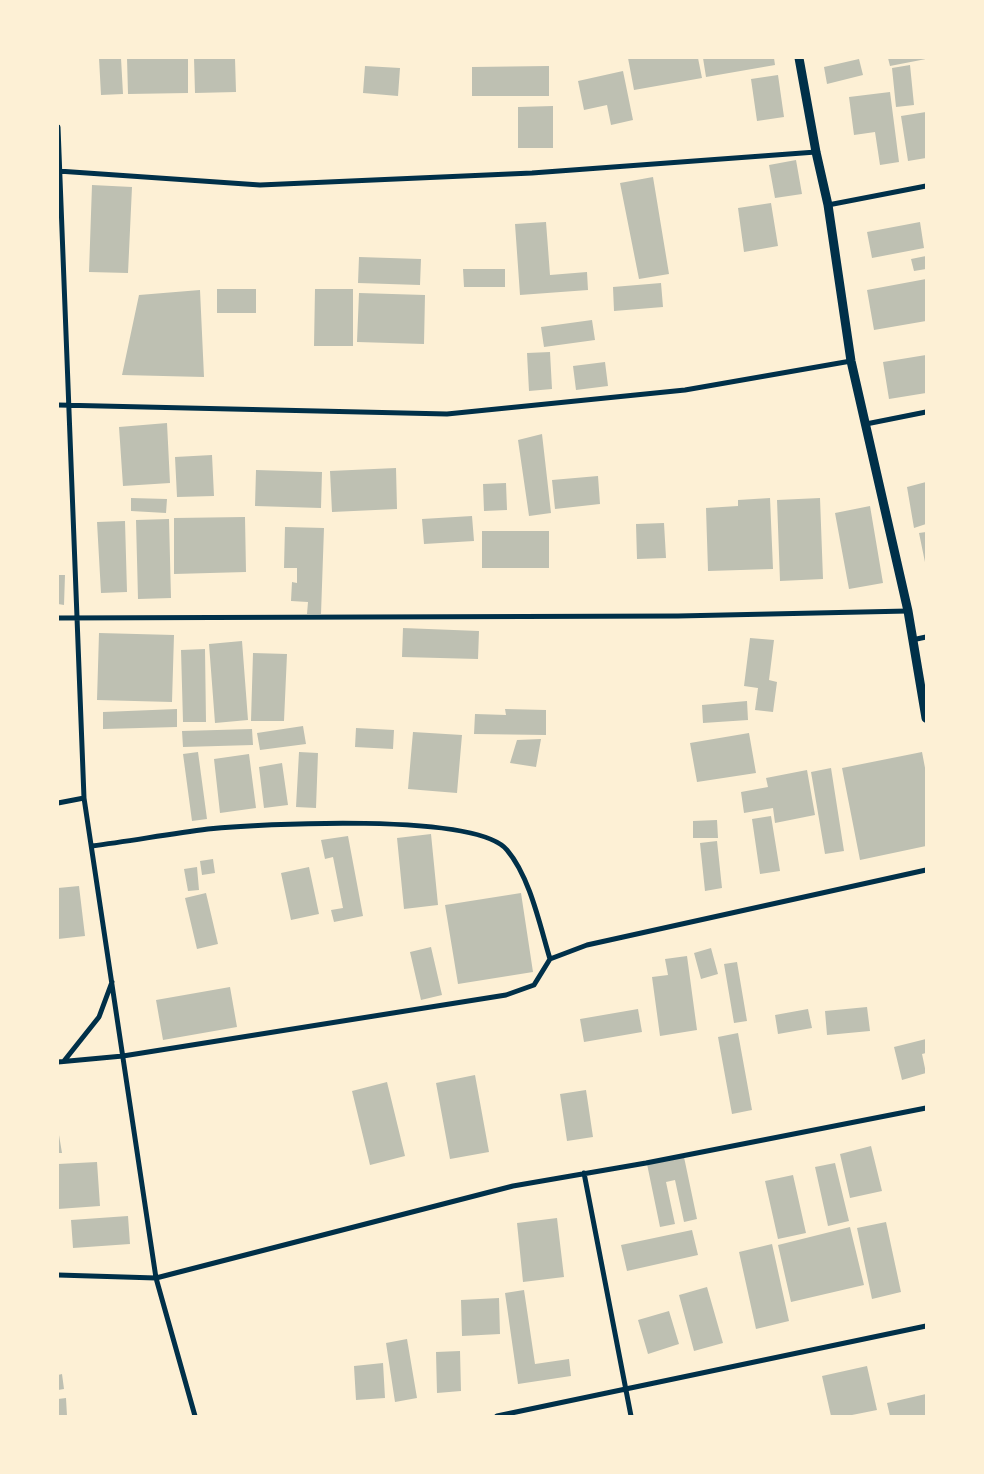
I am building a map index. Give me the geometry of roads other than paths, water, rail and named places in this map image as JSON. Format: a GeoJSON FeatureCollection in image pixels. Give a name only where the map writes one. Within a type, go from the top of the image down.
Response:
{"type":"FeatureCollection","features":[{"type":"Feature","properties":{"kind":"street"},"geometry":{"type":"LineString","coordinates":[[799,58],[816,152],[828,205],[851,361],[908,611],[926,718]]}},
{"type":"Feature","properties":{"kind":"street"},"geometry":{"type":"LineString","coordinates":[[58,127],[58,171],[70,404],[84,798],[156,1278],[195,1416]]}},
{"type":"Feature","properties":{"kind":"street"},"geometry":{"type":"LineString","coordinates":[[58,171],[260,185],[532,173],[816,152]]}},
{"type":"Feature","properties":{"kind":"street"},"geometry":{"type":"LineString","coordinates":[[828,205],[926,186]]}},
{"type":"Feature","properties":{"kind":"street"},"geometry":{"type":"LineString","coordinates":[[58,405],[447,414],[685,390],[851,361]]}},
{"type":"Feature","properties":{"kind":"street"},"geometry":{"type":"LineString","coordinates":[[866,424],[926,412]]}},
{"type":"Feature","properties":{"kind":"street"},"geometry":{"type":"LineString","coordinates":[[58,618],[678,616],[908,611]]}},
{"type":"Feature","properties":{"kind":"street"},"geometry":{"type":"LineString","coordinates":[[912,640],[926,637]]}},
{"type":"Feature","properties":{"kind":"street"},"geometry":{"type":"LineString","coordinates":[[58,803],[84,798]]}},
{"type":"Feature","properties":{"kind":"street"},"geometry":{"type":"LineString","coordinates":[[92,846],[209,829],[338,823],[407,824],[464,832],[506,849],[528,892],[550,959]]}},
{"type":"Feature","properties":{"kind":"street"},"geometry":{"type":"LineString","coordinates":[[61,1062],[123,1056],[506,995],[534,985],[550,959],[588,945],[926,870]]}},
{"type":"Feature","properties":{"kind":"street"},"geometry":{"type":"LineString","coordinates":[[61,1062],[99,1017],[112,981]]}},
{"type":"Feature","properties":{"kind":"street"},"geometry":{"type":"LineString","coordinates":[[58,1275],[156,1278],[513,1186],[926,1108]]}},
{"type":"Feature","properties":{"kind":"street"},"geometry":{"type":"LineString","coordinates":[[584,1173],[631,1416]]}},
{"type":"Feature","properties":{"kind":"street"},"geometry":{"type":"LineString","coordinates":[[496,1416],[625,1391],[926,1326]]}}]}
